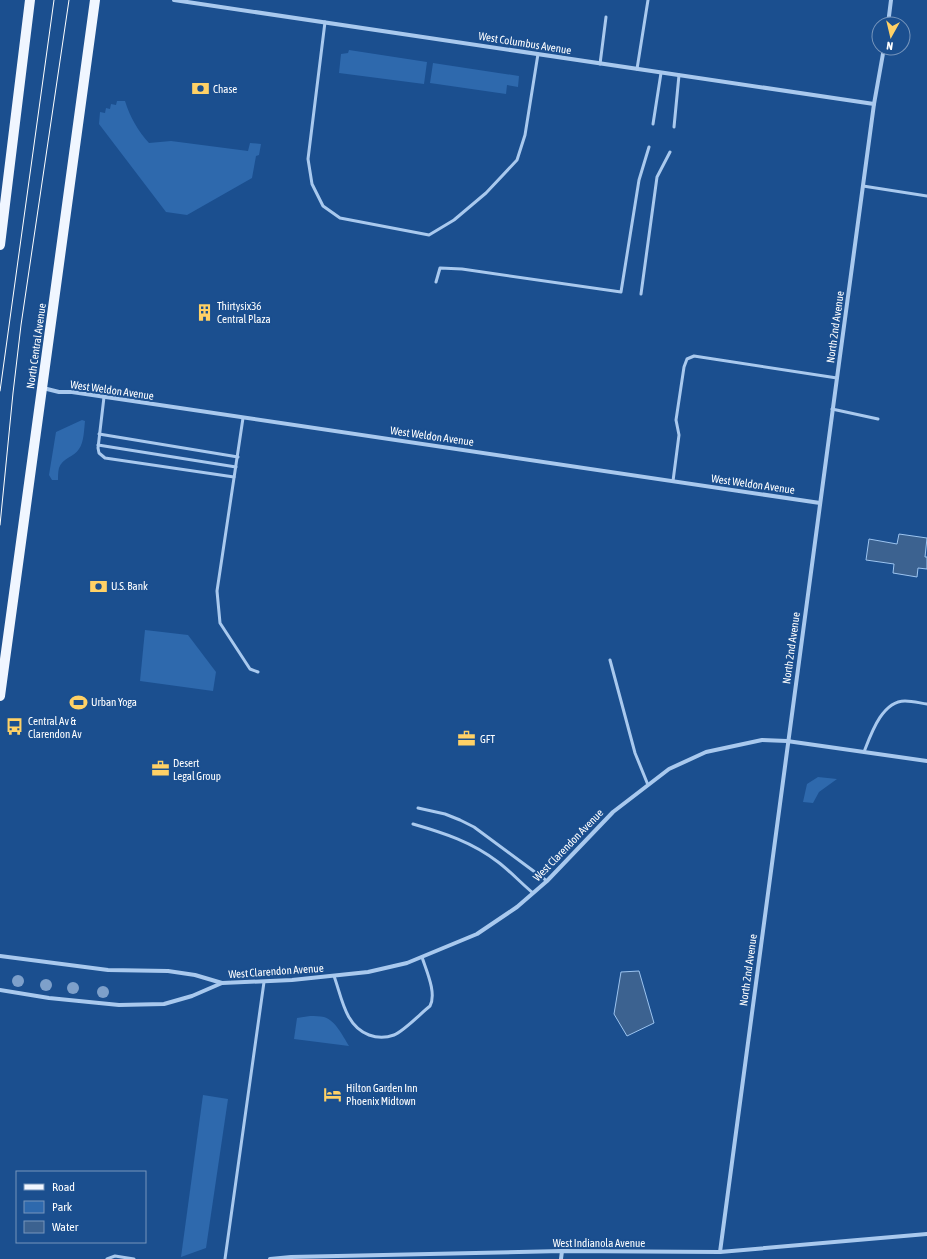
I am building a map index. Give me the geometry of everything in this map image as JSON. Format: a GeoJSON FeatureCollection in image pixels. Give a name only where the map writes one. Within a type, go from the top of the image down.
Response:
{"type":"FeatureCollection","features":[{"type":"Feature","properties":{"kind":"main road"},"geometry":{"type":"LineString","coordinates":[[0,245],[30,0]]}},
{"type":"Feature","properties":{"kind":"main road","name":"North Central Avenue"},"geometry":{"type":"LineString","coordinates":[[0,696],[95,0]]}},
{"type":"Feature","properties":{"kind":"street","name":"West Columbus Avenue"},"geometry":{"type":"LineString","coordinates":[[174,0],[874,104]]}},
{"type":"Feature","properties":{"kind":"street"},"geometry":{"type":"LineString","coordinates":[[889,16],[891,0]]}},
{"type":"Feature","properties":{"kind":"street","name":"North 2nd Avenue"},"geometry":{"type":"LineString","coordinates":[[720,1252],[832,409],[874,104],[883,56]]}},
{"type":"Feature","properties":{"kind":"street","name":"West Weldon Avenue"},"geometry":{"type":"LineString","coordinates":[[42,388],[59,392],[72,392],[820,503]]}},
{"type":"Feature","properties":{"kind":"street","name":"West Clarendon Avenue"},"geometry":{"type":"LineString","coordinates":[[0,956],[108,970],[168,971],[195,975],[222,983],[264,982],[368,972],[407,963],[477,934],[517,907],[547,881],[613,812],[669,769],[706,752],[762,740],[788,741],[927,761]]}},
{"type":"Feature","properties":{"kind":"street","name":"West Clarendon Avenue"},"geometry":{"type":"LineString","coordinates":[[0,990],[49,998],[127,1005],[164,1004],[192,996],[222,983]]}},
{"type":"Feature","properties":{"kind":"street","name":"West Indianola Avenue"},"geometry":{"type":"LineString","coordinates":[[270,1259],[291,1257],[562,1251],[720,1252],[927,1234]]}},
{"type":"Feature","properties":{"kind":"street"},"geometry":{"type":"LineString","coordinates":[[561,1259],[562,1251]]}},
{"type":"Feature","properties":{"kind":"lane"},"geometry":{"type":"LineString","coordinates":[[637,69],[648,0]]}},
{"type":"Feature","properties":{"kind":"lane"},"geometry":{"type":"LineString","coordinates":[[600,64],[606,17]]}},
{"type":"Feature","properties":{"kind":"lane"},"geometry":{"type":"LineString","coordinates":[[325,22],[308,159],[312,184],[323,206],[340,218],[429,235],[454,220],[486,193],[517,160],[525,135],[538,54]]}},
{"type":"Feature","properties":{"kind":"lane"},"geometry":{"type":"LineString","coordinates":[[653,124],[661,73]]}},
{"type":"Feature","properties":{"kind":"lane"},"geometry":{"type":"LineString","coordinates":[[674,127],[679,75]]}},
{"type":"Feature","properties":{"kind":"lane"},"geometry":{"type":"LineString","coordinates":[[436,282],[440,268],[462,268],[621,292],[640,180],[649,147]]}},
{"type":"Feature","properties":{"kind":"lane"},"geometry":{"type":"LineString","coordinates":[[641,294],[657,177],[670,152]]}},
{"type":"Feature","properties":{"kind":"lane"},"geometry":{"type":"LineString","coordinates":[[863,186],[927,196]]}},
{"type":"Feature","properties":{"kind":"lane"},"geometry":{"type":"LineString","coordinates":[[673,481],[679,435],[676,420],[684,366],[687,359],[694,356],[837,378]]}},
{"type":"Feature","properties":{"kind":"lane"},"geometry":{"type":"LineString","coordinates":[[104,397],[98,445],[99,453],[105,458],[234,477]]}},
{"type":"Feature","properties":{"kind":"lane"},"geometry":{"type":"LineString","coordinates":[[832,409],[878,419]]}},
{"type":"Feature","properties":{"kind":"lane"},"geometry":{"type":"LineString","coordinates":[[243,418],[217,591],[220,623],[250,669],[258,672]]}},
{"type":"Feature","properties":{"kind":"lane"},"geometry":{"type":"LineString","coordinates":[[99,434],[238,457]]}},
{"type":"Feature","properties":{"kind":"lane"},"geometry":{"type":"LineString","coordinates":[[98,445],[236,467]]}},
{"type":"Feature","properties":{"kind":"lane"},"geometry":{"type":"LineString","coordinates":[[610,660],[635,753],[648,785]]}},
{"type":"Feature","properties":{"kind":"lane"},"geometry":{"type":"LineString","coordinates":[[864,752],[872,731],[879,719],[895,703],[905,701],[927,704]]}},
{"type":"Feature","properties":{"kind":"lane"},"geometry":{"type":"LineString","coordinates":[[418,808],[445,814],[474,827],[547,881]]}},
{"type":"Feature","properties":{"kind":"lane"},"geometry":{"type":"LineString","coordinates":[[413,824],[442,832],[463,840],[499,862],[533,893]]}},
{"type":"Feature","properties":{"kind":"lane"},"geometry":{"type":"LineString","coordinates":[[334,976],[348,1016],[353,1024],[363,1032],[374,1036],[383,1038],[393,1036],[430,1006],[432,1002],[432,990],[422,957]]}},
{"type":"Feature","properties":{"kind":"lane"},"geometry":{"type":"LineString","coordinates":[[224,1259],[264,982]]}},
{"type":"Feature","properties":{"kind":"lane"},"geometry":{"type":"LineString","coordinates":[[107,1259],[115,1256],[134,1259]]}},
{"type":"Feature","properties":{"kind":"green space"},"geometry":{"type":"Polygon","coordinates":[[[349,50],[427,62],[424,84],[339,73],[341,54],[348,53],[349,50]]]}},
{"type":"Feature","properties":{"kind":"green space"},"geometry":{"type":"Polygon","coordinates":[[[433,63],[519,76],[518,87],[507,85],[506,94],[430,83],[433,63]]]}},
{"type":"Feature","properties":{"kind":"green space"},"geometry":{"type":"Polygon","coordinates":[[[117,101],[125,101],[135,124],[149,143],[171,141],[248,151],[250,143],[261,144],[259,155],[256,156],[252,178],[187,215],[166,212],[99,124],[100,112],[105,113],[106,108],[110,109],[111,104],[116,105],[117,101]]]}},
{"type":"Feature","properties":{"kind":"green space"},"geometry":{"type":"Polygon","coordinates":[[[82,420],[85,421],[84,436],[81,446],[77,452],[63,462],[58,471],[58,480],[52,480],[49,475],[56,432],[82,420]]]}},
{"type":"Feature","properties":{"kind":"green space"},"geometry":{"type":"Polygon","coordinates":[[[145,630],[188,635],[216,672],[213,691],[140,681],[145,630]]]}},
{"type":"Feature","properties":{"kind":"green space"},"geometry":{"type":"Polygon","coordinates":[[[818,777],[837,779],[819,792],[813,803],[803,802],[807,784],[818,777]]]}},
{"type":"Feature","properties":{"kind":"green space"},"geometry":{"type":"Polygon","coordinates":[[[310,1016],[324,1017],[332,1021],[349,1046],[294,1039],[297,1018],[310,1016]]]}},
{"type":"Feature","properties":{"kind":"green space"},"geometry":{"type":"Polygon","coordinates":[[[203,1095],[228,1099],[206,1248],[181,1257],[203,1095]]]}},
{"type":"Feature","properties":{"kind":"water"},"geometry":{"type":"Polygon","coordinates":[[[899,534],[927,538],[925,557],[927,557],[927,569],[918,568],[917,577],[893,573],[894,564],[866,560],[869,539],[897,544],[899,534]]]}},
{"type":"Feature","properties":{"kind":"water"},"geometry":{"type":"Polygon","coordinates":[[[639,971],[654,1023],[627,1036],[614,1014],[621,972],[639,971]]]}},
{"type":"Feature","properties":{"kind":"tram line"},"geometry":{"type":"LineString","coordinates":[[0,391],[54,0]]}},
{"type":"Feature","properties":{"kind":"tram line"},"geometry":{"type":"LineString","coordinates":[[0,525],[21,325],[69,0]]}},
{"type":"Feature","properties":{"kind":"place","name":"Chase"},"geometry":{"type":"Point","coordinates":[200,89]}},
{"type":"Feature","properties":{"kind":"place","name":"Thirtysix36 Central Plaza"},"geometry":{"type":"Point","coordinates":[204,312]}},
{"type":"Feature","properties":{"kind":"place","name":"U.S. Bank"},"geometry":{"type":"Point","coordinates":[98,586]}},
{"type":"Feature","properties":{"kind":"place","name":"Urban Yoga"},"geometry":{"type":"Point","coordinates":[78,702]}},
{"type":"Feature","properties":{"kind":"place","name":"Central Av & Clarendon Av"},"geometry":{"type":"Point","coordinates":[15,727]}},
{"type":"Feature","properties":{"kind":"place","name":"GFT"},"geometry":{"type":"Point","coordinates":[467,739]}},
{"type":"Feature","properties":{"kind":"place","name":"Desert Legal Group"},"geometry":{"type":"Point","coordinates":[160,769]}},
{"type":"Feature","properties":{"kind":"place","name":"Hilton Garden Inn Phoenix Midtown"},"geometry":{"type":"Point","coordinates":[333,1094]}}]}
